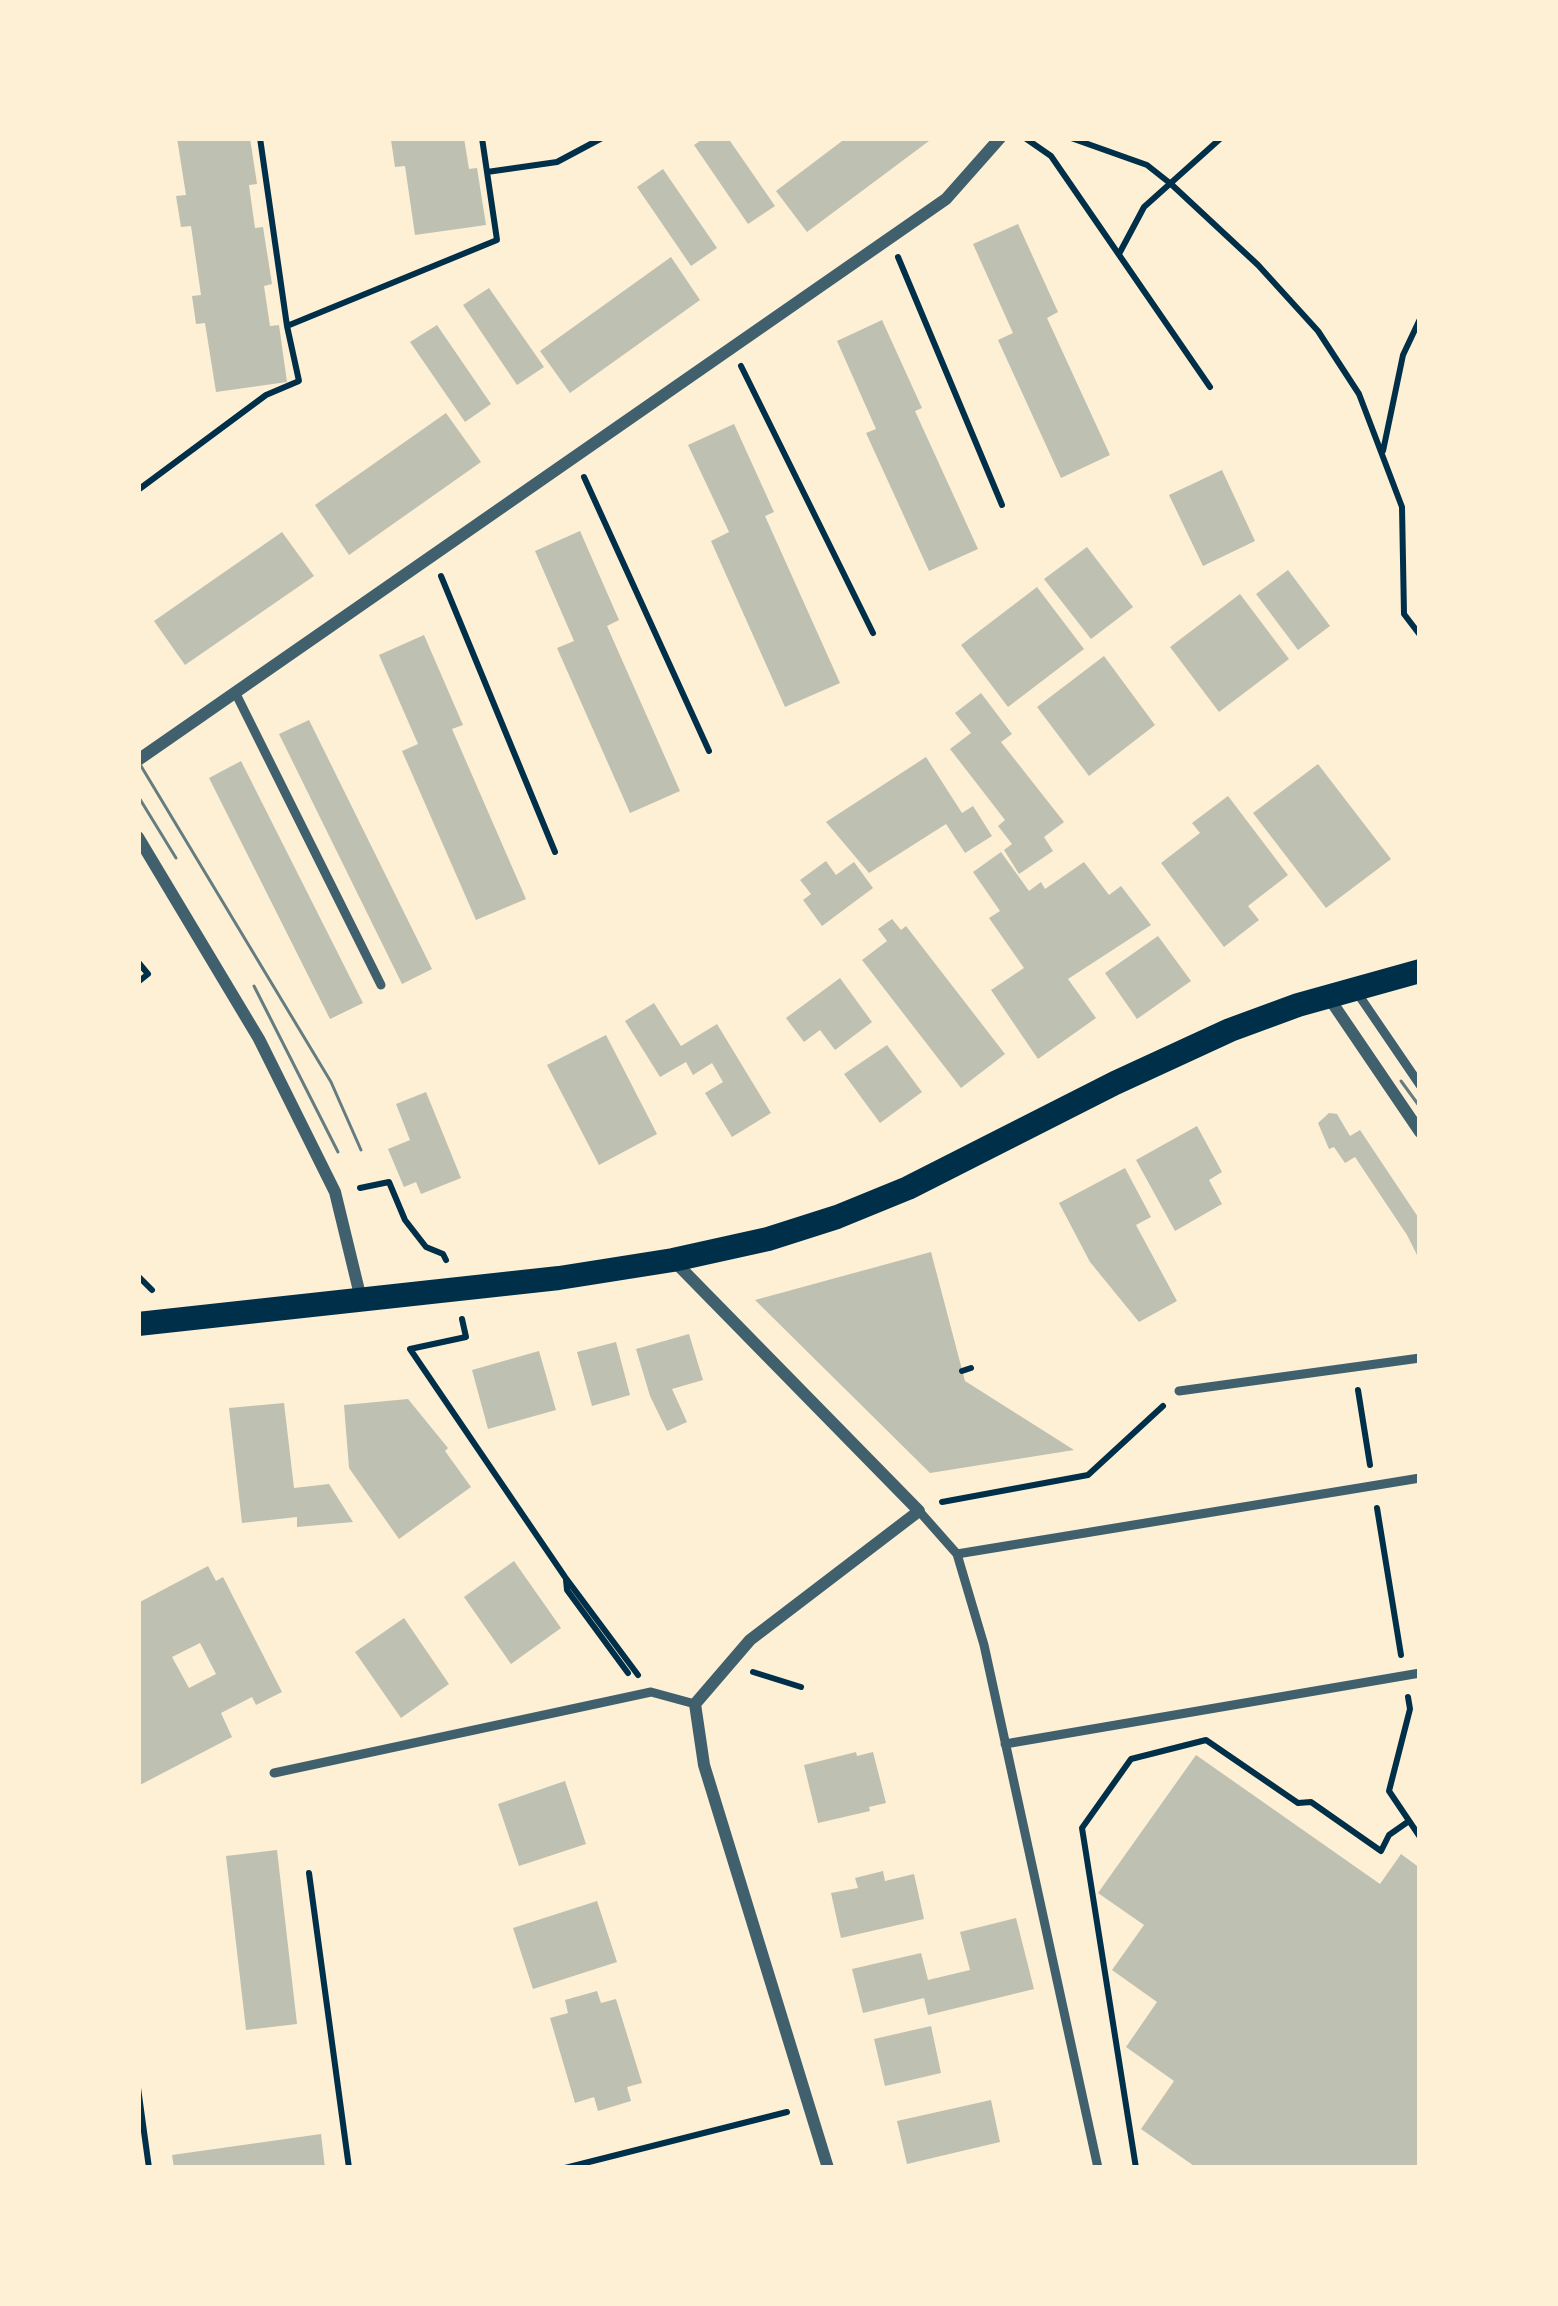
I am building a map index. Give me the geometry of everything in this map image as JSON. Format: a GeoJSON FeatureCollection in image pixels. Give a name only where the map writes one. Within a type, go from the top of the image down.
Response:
{"type":"FeatureCollection","features":[{"type":"Feature","properties":{"kind":"main road"},"geometry":{"type":"LineString","coordinates":[[138,1324],[457,1292],[673,1260],[768,1239],[837,1217],[969,1160],[1188,1048],[1328,997],[1420,971]]}},
{"type":"Feature","properties":{"kind":"street"},"geometry":{"type":"LineString","coordinates":[[138,760],[946,199],[1000,138]]}},
{"type":"Feature","properties":{"kind":"street"},"geometry":{"type":"LineString","coordinates":[[138,837],[259,1039],[335,1192],[362,1300]]}},
{"type":"Feature","properties":{"kind":"street"},"geometry":{"type":"LineString","coordinates":[[1328,997],[1420,1132]]}},
{"type":"Feature","properties":{"kind":"street"},"geometry":{"type":"LineString","coordinates":[[673,1260],[919,1510],[750,1640],[694,1704],[704,1765],[828,2168]]}},
{"type":"Feature","properties":{"kind":"lane"},"geometry":{"type":"LineString","coordinates":[[235,692],[381,985]]}},
{"type":"Feature","properties":{"kind":"lane"},"geometry":{"type":"LineString","coordinates":[[1354,989],[1420,1085]]}},
{"type":"Feature","properties":{"kind":"lane"},"geometry":{"type":"LineString","coordinates":[[1179,1391],[1420,1358]]}},
{"type":"Feature","properties":{"kind":"lane"},"geometry":{"type":"LineString","coordinates":[[957,1554],[1420,1478]]}},
{"type":"Feature","properties":{"kind":"lane"},"geometry":{"type":"LineString","coordinates":[[919,1510],[957,1554],[984,1645],[1098,2168]]}},
{"type":"Feature","properties":{"kind":"lane"},"geometry":{"type":"LineString","coordinates":[[1005,1744],[1420,1673]]}},
{"type":"Feature","properties":{"kind":"lane"},"geometry":{"type":"LineString","coordinates":[[274,1773],[647,1693],[694,1704]]}},
{"type":"Feature","properties":{"kind":"path"},"geometry":{"type":"LineString","coordinates":[[138,490],[266,395],[299,382],[260,138]]}},
{"type":"Feature","properties":{"kind":"path"},"geometry":{"type":"LineString","coordinates":[[287,326],[497,240],[482,138]]}},
{"type":"Feature","properties":{"kind":"path"},"geometry":{"type":"LineString","coordinates":[[487,172],[557,162],[602,138]]}},
{"type":"Feature","properties":{"kind":"path"},"geometry":{"type":"LineString","coordinates":[[1025,138],[1051,156],[1210,387]]}},
{"type":"Feature","properties":{"kind":"path"},"geometry":{"type":"LineString","coordinates":[[1071,138],[1147,165],[1258,266],[1318,331],[1359,394],[1402,507],[1404,614],[1420,635]]}},
{"type":"Feature","properties":{"kind":"path"},"geometry":{"type":"LineString","coordinates":[[1119,254],[1144,207],[1221,138]]}},
{"type":"Feature","properties":{"kind":"path"},"geometry":{"type":"LineString","coordinates":[[890,237],[1002,505]]}},
{"type":"Feature","properties":{"kind":"path"},"geometry":{"type":"LineString","coordinates":[[1382,455],[1402,355],[1420,319]]}},
{"type":"Feature","properties":{"kind":"path"},"geometry":{"type":"LineString","coordinates":[[732,346],[873,633]]}},
{"type":"Feature","properties":{"kind":"path"},"geometry":{"type":"LineString","coordinates":[[574,458],[709,751]]}},
{"type":"Feature","properties":{"kind":"path"},"geometry":{"type":"LineString","coordinates":[[433,556],[555,852]]}},
{"type":"Feature","properties":{"kind":"path"},"geometry":{"type":"LineString","coordinates":[[138,962],[148,974],[138,982]]}},
{"type":"Feature","properties":{"kind":"path"},"geometry":{"type":"LineString","coordinates":[[335,1192],[389,1182],[405,1220],[426,1247],[443,1254],[466,1337],[410,1349],[566,1576],[567,1590],[647,1693]]}},
{"type":"Feature","properties":{"kind":"path"},"geometry":{"type":"LineString","coordinates":[[1355,1368],[1405,1676],[1415,1708],[1389,1791],[1420,1838]]}},
{"type":"Feature","properties":{"kind":"path"},"geometry":{"type":"LineString","coordinates":[[919,1510],[954,1497],[1088,1475],[1179,1391]]}},
{"type":"Feature","properties":{"kind":"path"},"geometry":{"type":"LineString","coordinates":[[750,1671],[801,1687]]}},
{"type":"Feature","properties":{"kind":"path"},"geometry":{"type":"LineString","coordinates":[[1136,2168],[1082,1828],[1131,1760],[1206,1740],[1298,1803],[1312,1797],[1381,1851],[1389,1835],[1409,1821]]}},
{"type":"Feature","properties":{"kind":"path"},"geometry":{"type":"LineString","coordinates":[[309,1873],[349,2168]]}},
{"type":"Feature","properties":{"kind":"path"},"geometry":{"type":"LineString","coordinates":[[138,2088],[149,2168]]}},
{"type":"Feature","properties":{"kind":"path"},"geometry":{"type":"LineString","coordinates":[[565,2168],[808,2107]]}},
{"type":"Feature","properties":{"kind":"building"},"geometry":{"type":"Polygon","coordinates":[[[177,138],[250,138],[257,184],[249,185],[255,228],[263,227],[272,284],[264,286],[270,326],[279,325],[287,382],[216,392],[205,323],[196,324],[192,296],[201,295],[191,226],[181,227],[176,196],[186,195],[177,138]]]}},
{"type":"Feature","properties":{"kind":"building"},"geometry":{"type":"Polygon","coordinates":[[[464,138],[469,169],[477,168],[486,225],[415,235],[405,166],[395,167],[391,140],[464,138]]]}},
{"type":"Feature","properties":{"kind":"building"},"geometry":{"type":"Polygon","coordinates":[[[704,138],[728,138],[775,206],[748,224],[694,145],[704,138]]]}},
{"type":"Feature","properties":{"kind":"building"},"geometry":{"type":"Polygon","coordinates":[[[846,138],[933,138],[807,232],[776,191],[846,138]]]}},
{"type":"Feature","properties":{"kind":"building"},"geometry":{"type":"Polygon","coordinates":[[[663,169],[717,248],[691,266],[637,187],[663,169]]]}},
{"type":"Feature","properties":{"kind":"building"},"geometry":{"type":"Polygon","coordinates":[[[1018,224],[1058,312],[1047,318],[1110,455],[1061,478],[998,340],[1013,333],[973,244],[1018,224]]]}},
{"type":"Feature","properties":{"kind":"building"},"geometry":{"type":"Polygon","coordinates":[[[671,257],[700,300],[570,393],[540,351],[671,257]]]}},
{"type":"Feature","properties":{"kind":"building"},"geometry":{"type":"Polygon","coordinates":[[[489,288],[544,367],[517,385],[463,305],[489,288]]]}},
{"type":"Feature","properties":{"kind":"building"},"geometry":{"type":"Polygon","coordinates":[[[882,320],[922,408],[915,411],[978,549],[929,571],[866,433],[876,429],[837,341],[882,320]]]}},
{"type":"Feature","properties":{"kind":"building"},"geometry":{"type":"Polygon","coordinates":[[[437,325],[491,404],[465,422],[410,342],[437,325]]]}},
{"type":"Feature","properties":{"kind":"building"},"geometry":{"type":"Polygon","coordinates":[[[446,413],[481,462],[349,555],[315,505],[446,413]]]}},
{"type":"Feature","properties":{"kind":"building"},"geometry":{"type":"Polygon","coordinates":[[[734,424],[774,512],[765,516],[840,683],[785,707],[711,541],[729,532],[688,445],[734,424]]]}},
{"type":"Feature","properties":{"kind":"building"},"geometry":{"type":"Polygon","coordinates":[[[1222,470],[1255,541],[1203,566],[1169,495],[1222,470]]]}},
{"type":"Feature","properties":{"kind":"building"},"geometry":{"type":"Polygon","coordinates":[[[580,531],[619,620],[607,626],[680,791],[630,813],[557,648],[574,641],[535,551],[580,531]]]}},
{"type":"Feature","properties":{"kind":"building"},"geometry":{"type":"Polygon","coordinates":[[[282,532],[314,576],[185,665],[154,621],[282,532]]]}},
{"type":"Feature","properties":{"kind":"building"},"geometry":{"type":"Polygon","coordinates":[[[1087,547],[1133,607],[1091,639],[1044,579],[1087,547]]]}},
{"type":"Feature","properties":{"kind":"building"},"geometry":{"type":"Polygon","coordinates":[[[1288,570],[1330,626],[1298,650],[1256,594],[1288,570]]]}},
{"type":"Feature","properties":{"kind":"building"},"geometry":{"type":"Polygon","coordinates":[[[1037,587],[1084,649],[1008,707],[961,645],[1037,587]]]}},
{"type":"Feature","properties":{"kind":"building"},"geometry":{"type":"Polygon","coordinates":[[[1240,594],[1289,659],[1219,712],[1170,647],[1240,594]]]}},
{"type":"Feature","properties":{"kind":"building"},"geometry":{"type":"Polygon","coordinates":[[[424,635],[463,725],[452,729],[526,899],[476,920],[402,751],[418,744],[379,655],[424,635]]]}},
{"type":"Feature","properties":{"kind":"building"},"geometry":{"type":"Polygon","coordinates":[[[1104,656],[1155,725],[1089,776],[1037,707],[1104,656]]]}},
{"type":"Feature","properties":{"kind":"building"},"geometry":{"type":"Polygon","coordinates":[[[981,693],[1012,734],[1001,742],[1064,822],[1044,837],[1053,851],[1019,874],[1004,850],[1012,844],[998,826],[1005,820],[950,749],[971,733],[955,713],[981,693]]]}},
{"type":"Feature","properties":{"kind":"building"},"geometry":{"type":"Polygon","coordinates":[[[309,720],[432,969],[402,984],[279,734],[309,720]]]}},
{"type":"Feature","properties":{"kind":"building"},"geometry":{"type":"Polygon","coordinates":[[[926,757],[962,813],[973,806],[992,836],[965,853],[946,824],[869,873],[826,822],[926,757]]]}},
{"type":"Feature","properties":{"kind":"building"},"geometry":{"type":"Polygon","coordinates":[[[241,761],[363,1003],[330,1019],[209,778],[241,761]]]}},
{"type":"Feature","properties":{"kind":"building"},"geometry":{"type":"Polygon","coordinates":[[[1318,764],[1391,859],[1326,908],[1253,813],[1318,764]]]}},
{"type":"Feature","properties":{"kind":"building"},"geometry":{"type":"Polygon","coordinates":[[[1228,796],[1288,875],[1248,906],[1259,920],[1224,947],[1161,863],[1200,833],[1192,823],[1228,796]]]}},
{"type":"Feature","properties":{"kind":"building"},"geometry":{"type":"Polygon","coordinates":[[[1001,852],[1029,891],[1041,882],[1045,889],[1084,862],[1109,895],[1121,886],[1151,925],[1068,979],[1096,1018],[1038,1059],[991,990],[1024,968],[989,918],[1000,911],[973,872],[1001,852]]]}},
{"type":"Feature","properties":{"kind":"building"},"geometry":{"type":"Polygon","coordinates":[[[826,861],[836,875],[854,862],[873,888],[822,926],[803,900],[811,894],[800,880],[826,861]]]}},
{"type":"Feature","properties":{"kind":"building"},"geometry":{"type":"Polygon","coordinates":[[[892,919],[901,930],[906,926],[1005,1054],[961,1088],[862,960],[887,941],[878,929],[892,919]]]}},
{"type":"Feature","properties":{"kind":"building"},"geometry":{"type":"Polygon","coordinates":[[[1158,936],[1191,981],[1137,1019],[1105,973],[1158,936]]]}},
{"type":"Feature","properties":{"kind":"building"},"geometry":{"type":"Polygon","coordinates":[[[840,978],[872,1022],[835,1050],[820,1030],[804,1042],[786,1018],[840,978]]]}},
{"type":"Feature","properties":{"kind":"building"},"geometry":{"type":"Polygon","coordinates":[[[654,1003],[681,1046],[717,1024],[771,1113],[732,1137],[705,1093],[723,1082],[712,1063],[693,1075],[686,1062],[660,1077],[625,1021],[654,1003]]]}},
{"type":"Feature","properties":{"kind":"building"},"geometry":{"type":"Polygon","coordinates":[[[606,1035],[657,1134],[599,1165],[547,1065],[606,1035]]]}},
{"type":"Feature","properties":{"kind":"building"},"geometry":{"type":"Polygon","coordinates":[[[887,1045],[922,1092],[880,1123],[844,1074],[887,1045]]]}},
{"type":"Feature","properties":{"kind":"building"},"geometry":{"type":"Polygon","coordinates":[[[426,1092],[461,1178],[421,1194],[416,1182],[404,1187],[388,1149],[410,1140],[396,1104],[426,1092]]]}},
{"type":"Feature","properties":{"kind":"building"},"geometry":{"type":"Polygon","coordinates":[[[1329,1113],[1337,1114],[1350,1136],[1360,1130],[1420,1220],[1420,1261],[1355,1157],[1345,1163],[1334,1147],[1329,1149],[1318,1123],[1329,1113]]]}},
{"type":"Feature","properties":{"kind":"building"},"geometry":{"type":"Polygon","coordinates":[[[1197,1126],[1222,1172],[1209,1180],[1222,1204],[1175,1231],[1136,1160],[1197,1126]]]}},
{"type":"Feature","properties":{"kind":"building"},"geometry":{"type":"Polygon","coordinates":[[[1125,1168],[1151,1217],[1136,1225],[1177,1301],[1139,1322],[1090,1262],[1059,1203],[1125,1168]]]}},
{"type":"Feature","properties":{"kind":"building"},"geometry":{"type":"Polygon","coordinates":[[[931,1252],[965,1381],[1074,1450],[930,1473],[755,1300],[931,1252]]]}},
{"type":"Feature","properties":{"kind":"building"},"geometry":{"type":"Polygon","coordinates":[[[689,1334],[703,1380],[672,1389],[687,1422],[667,1431],[636,1349],[689,1334]]]}},
{"type":"Feature","properties":{"kind":"building"},"geometry":{"type":"Polygon","coordinates":[[[616,1342],[630,1395],[592,1406],[577,1352],[616,1342]]]}},
{"type":"Feature","properties":{"kind":"building"},"geometry":{"type":"Polygon","coordinates":[[[539,1351],[556,1410],[488,1429],[472,1370],[539,1351]]]}},
{"type":"Feature","properties":{"kind":"building"},"geometry":{"type":"Polygon","coordinates":[[[408,1399],[448,1448],[445,1451],[471,1487],[399,1539],[349,1468],[344,1405],[408,1399]]]}},
{"type":"Feature","properties":{"kind":"building"},"geometry":{"type":"Polygon","coordinates":[[[284,1403],[294,1488],[329,1484],[353,1522],[297,1527],[297,1517],[242,1523],[229,1408],[284,1403]]]}},
{"type":"Feature","properties":{"kind":"building"},"geometry":{"type":"Polygon","coordinates":[[[514,1561],[561,1628],[511,1664],[464,1597],[514,1561]]]}},
{"type":"Feature","properties":{"kind":"building"},"geometry":{"type":"Polygon","coordinates":[[[208,1566],[216,1581],[223,1577],[282,1692],[256,1705],[252,1697],[221,1713],[232,1737],[138,1786],[138,1603],[208,1566]],[[200,1643],[172,1657],[189,1688],[216,1674],[200,1643]]]}},
{"type":"Feature","properties":{"kind":"building"},"geometry":{"type":"Polygon","coordinates":[[[404,1618],[449,1684],[401,1718],[355,1652],[404,1618]]]}},
{"type":"Feature","properties":{"kind":"building"},"geometry":{"type":"Polygon","coordinates":[[[856,1752],[857,1756],[873,1752],[886,1803],[818,1823],[804,1765],[856,1752]]]}},
{"type":"Feature","properties":{"kind":"building"},"geometry":{"type":"Polygon","coordinates":[[[1196,1755],[1380,1884],[1401,1854],[1420,1868],[1420,2168],[1197,2168],[1141,2129],[1174,2081],[1126,2047],[1157,2002],[1112,1970],[1144,1925],[1098,1893],[1196,1755]]]}},
{"type":"Feature","properties":{"kind":"building"},"geometry":{"type":"Polygon","coordinates":[[[565,1781],[586,1844],[519,1866],[498,1804],[565,1781]]]}},
{"type":"Feature","properties":{"kind":"building"},"geometry":{"type":"Polygon","coordinates":[[[277,1850],[297,2024],[246,2030],[226,1856],[277,1850]]]}},
{"type":"Feature","properties":{"kind":"building"},"geometry":{"type":"Polygon","coordinates":[[[883,1871],[885,1881],[914,1874],[924,1919],[841,1938],[831,1893],[858,1888],[855,1878],[883,1871]]]}},
{"type":"Feature","properties":{"kind":"building"},"geometry":{"type":"Polygon","coordinates":[[[597,1901],[617,1962],[533,1989],[513,1928],[597,1901]]]}},
{"type":"Feature","properties":{"kind":"building"},"geometry":{"type":"Polygon","coordinates":[[[1016,1918],[1034,1989],[928,2015],[924,1998],[863,2013],[852,1969],[921,1953],[928,1980],[970,1970],[960,1932],[1016,1918]]]}},
{"type":"Feature","properties":{"kind":"building"},"geometry":{"type":"Polygon","coordinates":[[[597,1991],[601,2003],[616,1999],[642,2083],[627,2087],[631,2101],[598,2111],[594,2097],[575,2103],[550,2018],[568,2013],[565,2000],[597,1991]]]}},
{"type":"Feature","properties":{"kind":"building"},"geometry":{"type":"Polygon","coordinates":[[[931,2026],[941,2073],[885,2086],[874,2039],[931,2026]]]}},
{"type":"Feature","properties":{"kind":"building"},"geometry":{"type":"Polygon","coordinates":[[[991,2100],[1000,2142],[907,2164],[897,2121],[991,2100]]]}},
{"type":"Feature","properties":{"kind":"building"},"geometry":{"type":"Polygon","coordinates":[[[321,2134],[325,2168],[174,2168],[172,2155],[321,2134]]]}},
{"type":"Feature","properties":{"kind":"tram line"},"geometry":{"type":"LineString","coordinates":[[138,761],[331,1082],[361,1150]]}},
{"type":"Feature","properties":{"kind":"tram line"},"geometry":{"type":"LineString","coordinates":[[138,796],[176,858]]}},
{"type":"Feature","properties":{"kind":"tram line"},"geometry":{"type":"LineString","coordinates":[[254,986],[338,1152]]}},
{"type":"Feature","properties":{"kind":"tram line"},"geometry":{"type":"LineString","coordinates":[[1401,1081],[1420,1107]]}}]}
